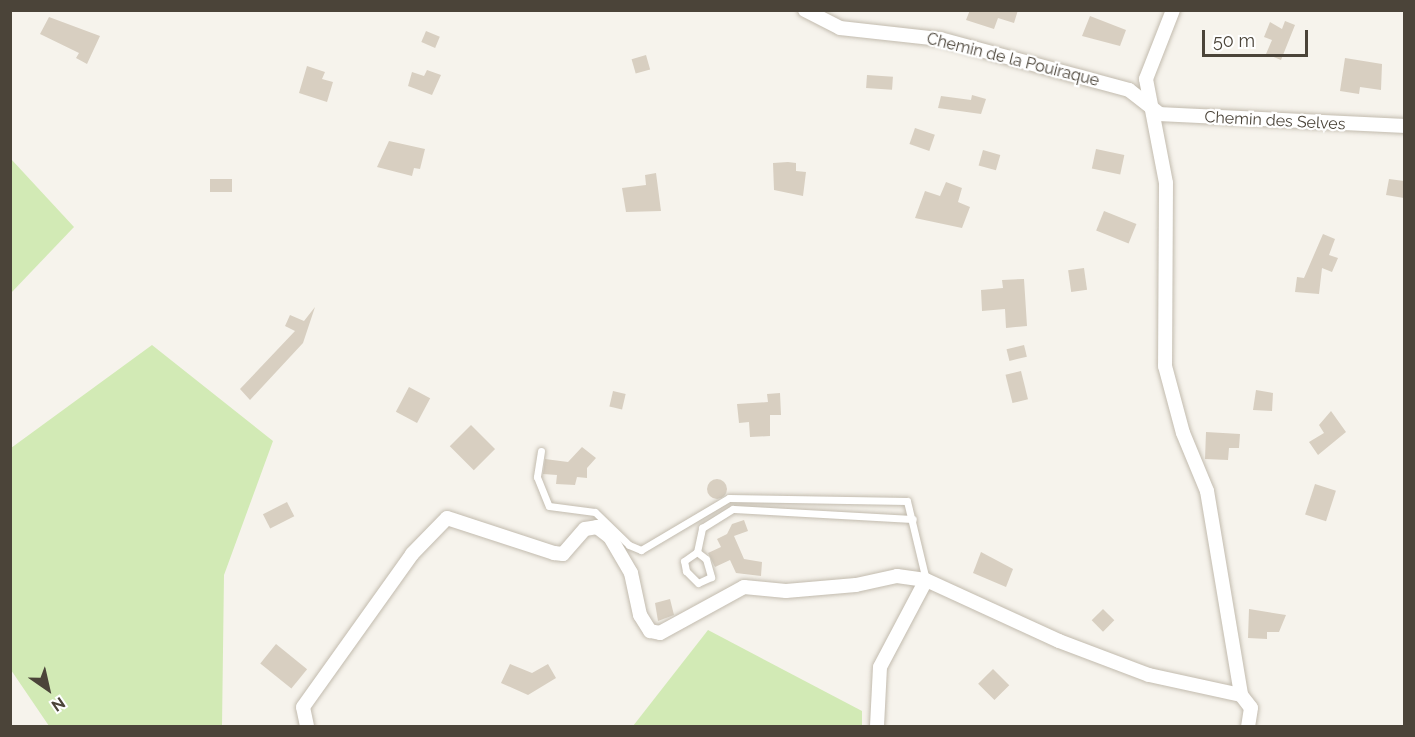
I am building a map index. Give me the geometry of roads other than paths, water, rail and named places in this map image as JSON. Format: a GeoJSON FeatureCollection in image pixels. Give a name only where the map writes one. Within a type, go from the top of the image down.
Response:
{"type":"FeatureCollection","features":[{"type":"Feature","properties":{"kind":"street","name":"Chemin de la Pouiraque"},"geometry":{"type":"LineString","coordinates":[[805,10],[840,28],[940,39],[1129,90],[1148,107]]}},
{"type":"Feature","properties":{"kind":"street"},"geometry":{"type":"LineString","coordinates":[[1173,10],[1146,79],[1148,107],[1164,154],[1166,183],[1165,366],[1183,433],[1210,503],[1241,695],[1251,708],[1248,726]]}},
{"type":"Feature","properties":{"kind":"street","name":"Chemin des Selves"},"geometry":{"type":"LineString","coordinates":[[1148,107],[1160,114],[1187,117],[1404,126]]}},
{"type":"Feature","properties":{"kind":"street"},"geometry":{"type":"LineString","coordinates":[[307,726],[303,707],[412,554],[447,518],[563,554],[585,529],[597,527],[627,564],[640,615],[650,631],[660,633],[744,587],[786,591],[856,585],[897,576],[926,580],[1059,641],[1149,675],[1241,695]]}},
{"type":"Feature","properties":{"kind":"street"},"geometry":{"type":"LineString","coordinates":[[877,726],[880,667],[926,580]]}},
{"type":"Feature","properties":{"kind":"lane"},"geometry":{"type":"LineString","coordinates":[[541,451],[537,477],[549,506],[595,512],[629,545],[641,550],[729,498],[907,501],[926,580]]}},
{"type":"Feature","properties":{"kind":"lane"},"geometry":{"type":"LineString","coordinates":[[697,552],[706,559],[711,578],[698,583],[686,571],[684,561],[697,552],[702,528],[733,509],[913,519]]}}]}
